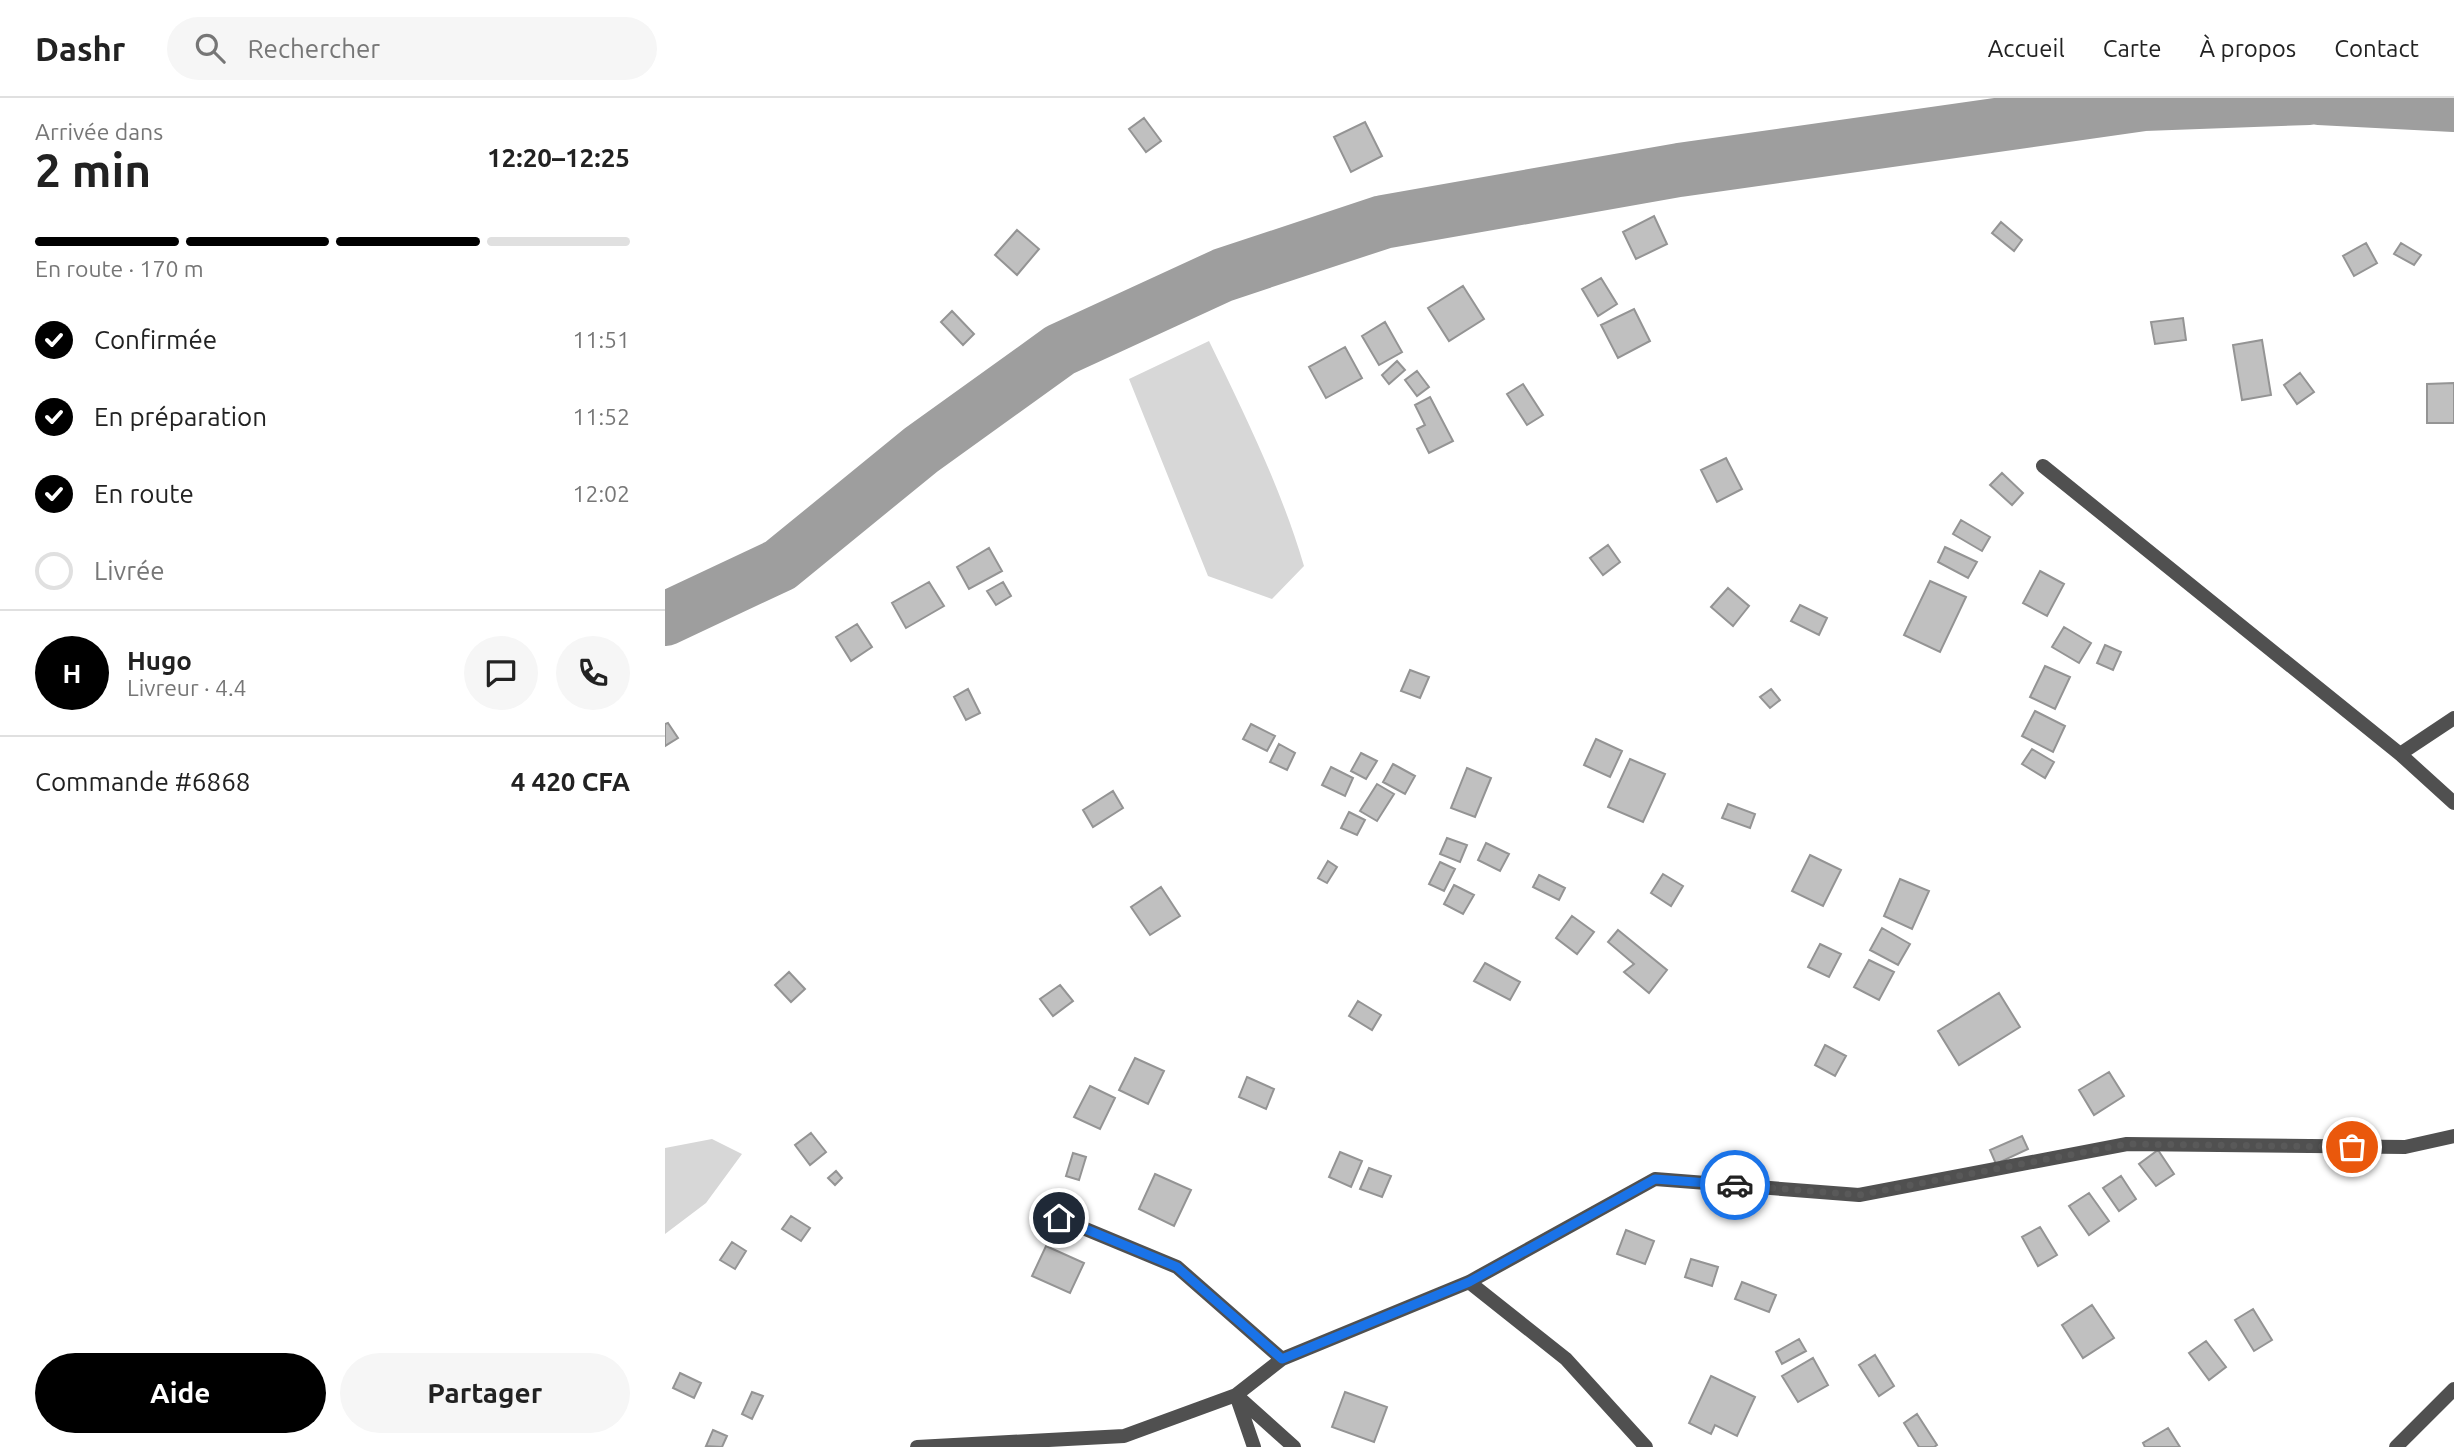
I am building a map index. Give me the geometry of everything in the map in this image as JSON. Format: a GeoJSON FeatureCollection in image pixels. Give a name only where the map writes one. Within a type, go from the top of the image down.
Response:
{"type":"FeatureCollection","features":[{"type":"Feature","properties":{"kind":"street"},"geometry":{"type":"LineString","coordinates":[[2043,466],[2400,754],[2454,803]]}},
{"type":"Feature","properties":{"kind":"street"},"geometry":{"type":"LineString","coordinates":[[2400,754],[2454,718]]}},
{"type":"Feature","properties":{"kind":"street"},"geometry":{"type":"LineString","coordinates":[[917,1447],[1125,1436],[1236,1395],[1282,1359],[1469,1282],[1655,1179],[1859,1195],[2127,1144],[2405,1147],[2454,1136]]}},
{"type":"Feature","properties":{"kind":"street"},"geometry":{"type":"LineString","coordinates":[[1059,1218],[1177,1267],[1282,1359]]}},
{"type":"Feature","properties":{"kind":"street"},"geometry":{"type":"LineString","coordinates":[[1469,1282],[1566,1359],[1646,1447]]}},
{"type":"Feature","properties":{"kind":"street"},"geometry":{"type":"LineString","coordinates":[[2396,1447],[2454,1389]]}},
{"type":"Feature","properties":{"kind":"street"},"geometry":{"type":"LineString","coordinates":[[1236,1395],[1254,1447]]}},
{"type":"Feature","properties":{"kind":"street"},"geometry":{"type":"LineString","coordinates":[[1236,1395],[1294,1447]]}},
{"type":"Feature","properties":{"kind":"shaded area"},"geometry":{"type":"Polygon","coordinates":[[[1209,341],[1273,480],[1304,566],[1272,599],[1208,576],[1129,379],[1209,341]]]}},
{"type":"Feature","properties":{"kind":"shaded area"},"geometry":{"type":"Polygon","coordinates":[[[712,1139],[742,1154],[706,1203],[665,1234],[665,1148],[712,1139]]]}},
{"type":"Feature","properties":{"kind":"building"},"geometry":{"type":"Polygon","coordinates":[[[1144,118],[1161,141],[1146,152],[1129,129],[1144,118]]]}},
{"type":"Feature","properties":{"kind":"building"},"geometry":{"type":"Polygon","coordinates":[[[1365,122],[1382,156],[1351,172],[1334,137],[1365,122]]]}},
{"type":"Feature","properties":{"kind":"building"},"geometry":{"type":"Polygon","coordinates":[[[1654,216],[1667,244],[1636,259],[1623,232],[1654,216]]]}},
{"type":"Feature","properties":{"kind":"building"},"geometry":{"type":"Polygon","coordinates":[[[2001,222],[2022,240],[2014,251],[1992,233],[2001,222]]]}},
{"type":"Feature","properties":{"kind":"building"},"geometry":{"type":"Polygon","coordinates":[[[1017,230],[1039,249],[1017,275],[995,255],[1017,230]]]}},
{"type":"Feature","properties":{"kind":"building"},"geometry":{"type":"Polygon","coordinates":[[[2366,243],[2377,263],[2354,276],[2343,256],[2366,243]]]}},
{"type":"Feature","properties":{"kind":"building"},"geometry":{"type":"Polygon","coordinates":[[[2401,243],[2421,255],[2414,265],[2394,254],[2401,243]]]}},
{"type":"Feature","properties":{"kind":"building"},"geometry":{"type":"Polygon","coordinates":[[[1601,278],[1617,304],[1598,316],[1582,289],[1601,278]]]}},
{"type":"Feature","properties":{"kind":"building"},"geometry":{"type":"Polygon","coordinates":[[[1463,286],[1484,319],[1449,341],[1428,308],[1463,286]]]}},
{"type":"Feature","properties":{"kind":"building"},"geometry":{"type":"Polygon","coordinates":[[[1634,309],[1650,341],[1618,358],[1601,325],[1634,309]]]}},
{"type":"Feature","properties":{"kind":"building"},"geometry":{"type":"Polygon","coordinates":[[[952,311],[974,334],[963,345],[941,322],[952,311]]]}},
{"type":"Feature","properties":{"kind":"building"},"geometry":{"type":"Polygon","coordinates":[[[2183,318],[2186,340],[2155,344],[2151,322],[2183,318]]]}},
{"type":"Feature","properties":{"kind":"building"},"geometry":{"type":"Polygon","coordinates":[[[1385,322],[1402,352],[1379,365],[1362,336],[1385,322]]]}},
{"type":"Feature","properties":{"kind":"building"},"geometry":{"type":"Polygon","coordinates":[[[2262,340],[2271,395],[2242,400],[2233,345],[2262,340]]]}},
{"type":"Feature","properties":{"kind":"building"},"geometry":{"type":"Polygon","coordinates":[[[1345,347],[1362,378],[1326,398],[1309,367],[1345,347]]]}},
{"type":"Feature","properties":{"kind":"building"},"geometry":{"type":"Polygon","coordinates":[[[1397,361],[1405,370],[1389,384],[1382,375],[1397,361]]]}},
{"type":"Feature","properties":{"kind":"building"},"geometry":{"type":"Polygon","coordinates":[[[1417,371],[1429,387],[1417,396],[1405,380],[1417,371]]]}},
{"type":"Feature","properties":{"kind":"building"},"geometry":{"type":"Polygon","coordinates":[[[2300,373],[2314,392],[2297,404],[2284,385],[2300,373]]]}},
{"type":"Feature","properties":{"kind":"building"},"geometry":{"type":"Polygon","coordinates":[[[2454,383],[2454,423],[2427,423],[2427,384],[2454,383]]]}},
{"type":"Feature","properties":{"kind":"building"},"geometry":{"type":"Polygon","coordinates":[[[1523,384],[1543,415],[1527,425],[1507,394],[1523,384]]]}},
{"type":"Feature","properties":{"kind":"building"},"geometry":{"type":"Polygon","coordinates":[[[1430,397],[1453,441],[1429,453],[1417,429],[1425,425],[1415,405],[1430,397]]]}},
{"type":"Feature","properties":{"kind":"building"},"geometry":{"type":"Polygon","coordinates":[[[1726,458],[1742,489],[1717,502],[1701,470],[1726,458]]]}},
{"type":"Feature","properties":{"kind":"building"},"geometry":{"type":"Polygon","coordinates":[[[2002,473],[2023,493],[2012,505],[1990,485],[2002,473]]]}},
{"type":"Feature","properties":{"kind":"building"},"geometry":{"type":"Polygon","coordinates":[[[1961,520],[1990,537],[1982,551],[1953,534],[1961,520]]]}},
{"type":"Feature","properties":{"kind":"building"},"geometry":{"type":"Polygon","coordinates":[[[1608,545],[1620,562],[1603,575],[1590,558],[1608,545]]]}},
{"type":"Feature","properties":{"kind":"building"},"geometry":{"type":"Polygon","coordinates":[[[1945,547],[1977,562],[1968,578],[1938,562],[1945,547]]]}},
{"type":"Feature","properties":{"kind":"building"},"geometry":{"type":"Polygon","coordinates":[[[989,548],[1002,571],[969,589],[957,567],[989,548]]]}},
{"type":"Feature","properties":{"kind":"building"},"geometry":{"type":"Polygon","coordinates":[[[2040,571],[2064,584],[2047,616],[2023,603],[2040,571]]]}},
{"type":"Feature","properties":{"kind":"building"},"geometry":{"type":"Polygon","coordinates":[[[1930,581],[1966,597],[1940,652],[1904,635],[1930,581]]]}},
{"type":"Feature","properties":{"kind":"building"},"geometry":{"type":"Polygon","coordinates":[[[929,582],[944,606],[906,628],[892,603],[929,582]]]}},
{"type":"Feature","properties":{"kind":"building"},"geometry":{"type":"Polygon","coordinates":[[[1003,582],[1011,596],[996,605],[987,591],[1003,582]]]}},
{"type":"Feature","properties":{"kind":"building"},"geometry":{"type":"Polygon","coordinates":[[[1728,588],[1749,606],[1733,626],[1711,607],[1728,588]]]}},
{"type":"Feature","properties":{"kind":"building"},"geometry":{"type":"Polygon","coordinates":[[[1800,605],[1827,618],[1819,635],[1791,621],[1800,605]]]}},
{"type":"Feature","properties":{"kind":"building"},"geometry":{"type":"Polygon","coordinates":[[[857,624],[872,647],[851,661],[836,637],[857,624]]]}},
{"type":"Feature","properties":{"kind":"building"},"geometry":{"type":"Polygon","coordinates":[[[2064,627],[2091,643],[2079,663],[2052,647],[2064,627]]]}},
{"type":"Feature","properties":{"kind":"building"},"geometry":{"type":"Polygon","coordinates":[[[2105,645],[2121,652],[2113,670],[2097,663],[2105,645]]]}},
{"type":"Feature","properties":{"kind":"building"},"geometry":{"type":"Polygon","coordinates":[[[2045,666],[2070,677],[2055,709],[2030,697],[2045,666]]]}},
{"type":"Feature","properties":{"kind":"building"},"geometry":{"type":"Polygon","coordinates":[[[1410,670],[1429,677],[1420,698],[1401,691],[1410,670]]]}},
{"type":"Feature","properties":{"kind":"building"},"geometry":{"type":"Polygon","coordinates":[[[968,689],[980,713],[966,720],[954,697],[968,689]]]}},
{"type":"Feature","properties":{"kind":"building"},"geometry":{"type":"Polygon","coordinates":[[[1771,689],[1780,700],[1770,708],[1760,697],[1771,689]]]}},
{"type":"Feature","properties":{"kind":"building"},"geometry":{"type":"Polygon","coordinates":[[[2035,711],[2065,726],[2053,752],[2022,736],[2035,711]]]}},
{"type":"Feature","properties":{"kind":"building"},"geometry":{"type":"Polygon","coordinates":[[[668,723],[678,738],[665,746],[665,724],[668,723]]]}},
{"type":"Feature","properties":{"kind":"building"},"geometry":{"type":"Polygon","coordinates":[[[1251,724],[1275,736],[1267,751],[1243,739],[1251,724]]]}},
{"type":"Feature","properties":{"kind":"building"},"geometry":{"type":"Polygon","coordinates":[[[1596,739],[1622,751],[1610,777],[1584,765],[1596,739]]]}},
{"type":"Feature","properties":{"kind":"building"},"geometry":{"type":"Polygon","coordinates":[[[1279,744],[1295,753],[1287,770],[1270,762],[1279,744]]]}},
{"type":"Feature","properties":{"kind":"building"},"geometry":{"type":"Polygon","coordinates":[[[2032,749],[2054,762],[2045,778],[2022,764],[2032,749]]]}},
{"type":"Feature","properties":{"kind":"building"},"geometry":{"type":"Polygon","coordinates":[[[1361,753],[1377,761],[1366,779],[1351,771],[1361,753]]]}},
{"type":"Feature","properties":{"kind":"building"},"geometry":{"type":"Polygon","coordinates":[[[1630,759],[1665,774],[1643,822],[1608,807],[1630,759]]]}},
{"type":"Feature","properties":{"kind":"building"},"geometry":{"type":"Polygon","coordinates":[[[1393,764],[1415,776],[1405,794],[1383,782],[1393,764]]]}},
{"type":"Feature","properties":{"kind":"building"},"geometry":{"type":"Polygon","coordinates":[[[1331,767],[1353,778],[1345,796],[1322,785],[1331,767]]]}},
{"type":"Feature","properties":{"kind":"building"},"geometry":{"type":"Polygon","coordinates":[[[1467,768],[1491,778],[1475,817],[1451,808],[1467,768]]]}},
{"type":"Feature","properties":{"kind":"building"},"geometry":{"type":"Polygon","coordinates":[[[1377,784],[1394,794],[1377,821],[1360,811],[1377,784]]]}},
{"type":"Feature","properties":{"kind":"building"},"geometry":{"type":"Polygon","coordinates":[[[1113,791],[1123,808],[1093,827],[1083,810],[1113,791]]]}},
{"type":"Feature","properties":{"kind":"building"},"geometry":{"type":"Polygon","coordinates":[[[1728,804],[1755,814],[1750,828],[1722,818],[1728,804]]]}},
{"type":"Feature","properties":{"kind":"building"},"geometry":{"type":"Polygon","coordinates":[[[1349,812],[1365,820],[1357,835],[1341,828],[1349,812]]]}},
{"type":"Feature","properties":{"kind":"building"},"geometry":{"type":"Polygon","coordinates":[[[1447,838],[1467,845],[1460,862],[1440,854],[1447,838]]]}},
{"type":"Feature","properties":{"kind":"building"},"geometry":{"type":"Polygon","coordinates":[[[1486,843],[1509,854],[1500,871],[1478,860],[1486,843]]]}},
{"type":"Feature","properties":{"kind":"building"},"geometry":{"type":"Polygon","coordinates":[[[1810,855],[1841,870],[1823,906],[1792,891],[1810,855]]]}},
{"type":"Feature","properties":{"kind":"building"},"geometry":{"type":"Polygon","coordinates":[[[1328,861],[1337,867],[1327,883],[1318,878],[1328,861]]]}},
{"type":"Feature","properties":{"kind":"building"},"geometry":{"type":"Polygon","coordinates":[[[1440,862],[1455,869],[1444,891],[1429,884],[1440,862]]]}},
{"type":"Feature","properties":{"kind":"building"},"geometry":{"type":"Polygon","coordinates":[[[1663,874],[1683,886],[1671,906],[1651,893],[1663,874]]]}},
{"type":"Feature","properties":{"kind":"building"},"geometry":{"type":"Polygon","coordinates":[[[1539,875],[1565,888],[1559,900],[1533,887],[1539,875]]]}},
{"type":"Feature","properties":{"kind":"building"},"geometry":{"type":"Polygon","coordinates":[[[1900,879],[1929,891],[1912,929],[1884,916],[1900,879]]]}},
{"type":"Feature","properties":{"kind":"building"},"geometry":{"type":"Polygon","coordinates":[[[1454,885],[1474,895],[1463,914],[1444,904],[1454,885]]]}},
{"type":"Feature","properties":{"kind":"building"},"geometry":{"type":"Polygon","coordinates":[[[1161,887],[1180,916],[1150,935],[1131,907],[1161,887]]]}},
{"type":"Feature","properties":{"kind":"building"},"geometry":{"type":"Polygon","coordinates":[[[1572,916],[1594,932],[1577,954],[1556,938],[1572,916]]]}},
{"type":"Feature","properties":{"kind":"building"},"geometry":{"type":"Polygon","coordinates":[[[1882,928],[1910,944],[1898,965],[1870,950],[1882,928]]]}},
{"type":"Feature","properties":{"kind":"building"},"geometry":{"type":"Polygon","coordinates":[[[1618,930],[1667,970],[1649,993],[1624,972],[1634,964],[1608,942],[1618,930]]]}},
{"type":"Feature","properties":{"kind":"building"},"geometry":{"type":"Polygon","coordinates":[[[1820,944],[1841,954],[1829,977],[1808,967],[1820,944]]]}},
{"type":"Feature","properties":{"kind":"building"},"geometry":{"type":"Polygon","coordinates":[[[1869,960],[1894,972],[1879,1000],[1854,987],[1869,960]]]}},
{"type":"Feature","properties":{"kind":"building"},"geometry":{"type":"Polygon","coordinates":[[[1485,963],[1520,982],[1510,1000],[1474,981],[1485,963]]]}},
{"type":"Feature","properties":{"kind":"building"},"geometry":{"type":"Polygon","coordinates":[[[789,972],[805,989],[791,1002],[775,985],[789,972]]]}},
{"type":"Feature","properties":{"kind":"building"},"geometry":{"type":"Polygon","coordinates":[[[1060,985],[1073,1001],[1053,1016],[1040,999],[1060,985]]]}},
{"type":"Feature","properties":{"kind":"building"},"geometry":{"type":"Polygon","coordinates":[[[1999,993],[2020,1027],[1959,1065],[1938,1031],[1999,993]]]}},
{"type":"Feature","properties":{"kind":"building"},"geometry":{"type":"Polygon","coordinates":[[[1358,1001],[1381,1015],[1372,1030],[1349,1016],[1358,1001]]]}},
{"type":"Feature","properties":{"kind":"building"},"geometry":{"type":"Polygon","coordinates":[[[1825,1045],[1846,1056],[1835,1076],[1815,1065],[1825,1045]]]}},
{"type":"Feature","properties":{"kind":"building"},"geometry":{"type":"Polygon","coordinates":[[[1135,1058],[1164,1071],[1148,1104],[1119,1090],[1135,1058]]]}},
{"type":"Feature","properties":{"kind":"building"},"geometry":{"type":"Polygon","coordinates":[[[2109,1072],[2124,1096],[2094,1115],[2079,1090],[2109,1072]]]}},
{"type":"Feature","properties":{"kind":"building"},"geometry":{"type":"Polygon","coordinates":[[[1247,1077],[1274,1089],[1266,1109],[1239,1097],[1247,1077]]]}},
{"type":"Feature","properties":{"kind":"building"},"geometry":{"type":"Polygon","coordinates":[[[1090,1086],[1115,1098],[1100,1129],[1074,1117],[1090,1086]]]}},
{"type":"Feature","properties":{"kind":"building"},"geometry":{"type":"Polygon","coordinates":[[[811,1133],[826,1152],[810,1165],[795,1145],[811,1133]]]}},
{"type":"Feature","properties":{"kind":"building"},"geometry":{"type":"Polygon","coordinates":[[[2022,1136],[2028,1149],[1996,1164],[1990,1150],[2022,1136]]]}},
{"type":"Feature","properties":{"kind":"building"},"geometry":{"type":"Polygon","coordinates":[[[2158,1150],[2174,1174],[2156,1186],[2139,1164],[2158,1150]]]}},
{"type":"Feature","properties":{"kind":"building"},"geometry":{"type":"Polygon","coordinates":[[[1340,1152],[1362,1161],[1351,1187],[1329,1177],[1340,1152]]]}},
{"type":"Feature","properties":{"kind":"building"},"geometry":{"type":"Polygon","coordinates":[[[1073,1153],[1086,1157],[1079,1180],[1066,1176],[1073,1153]]]}},
{"type":"Feature","properties":{"kind":"building"},"geometry":{"type":"Polygon","coordinates":[[[1369,1168],[1391,1176],[1382,1197],[1360,1189],[1369,1168]]]}},
{"type":"Feature","properties":{"kind":"building"},"geometry":{"type":"Polygon","coordinates":[[[836,1171],[842,1178],[835,1185],[828,1178],[836,1171]]]}},
{"type":"Feature","properties":{"kind":"building"},"geometry":{"type":"Polygon","coordinates":[[[1155,1174],[1191,1190],[1174,1226],[1139,1209],[1155,1174]]]}},
{"type":"Feature","properties":{"kind":"building"},"geometry":{"type":"Polygon","coordinates":[[[2121,1176],[2136,1199],[2119,1211],[2103,1188],[2121,1176]]]}},
{"type":"Feature","properties":{"kind":"building"},"geometry":{"type":"Polygon","coordinates":[[[2089,1193],[2109,1221],[2089,1235],[2069,1206],[2089,1193]]]}},
{"type":"Feature","properties":{"kind":"building"},"geometry":{"type":"Polygon","coordinates":[[[791,1216],[810,1228],[801,1241],[782,1229],[791,1216]]]}},
{"type":"Feature","properties":{"kind":"building"},"geometry":{"type":"Polygon","coordinates":[[[2040,1227],[2057,1255],[2038,1266],[2022,1237],[2040,1227]]]}},
{"type":"Feature","properties":{"kind":"building"},"geometry":{"type":"Polygon","coordinates":[[[1626,1230],[1654,1241],[1645,1264],[1617,1254],[1626,1230]]]}},
{"type":"Feature","properties":{"kind":"building"},"geometry":{"type":"Polygon","coordinates":[[[732,1242],[746,1251],[735,1269],[720,1260],[732,1242]]]}},
{"type":"Feature","properties":{"kind":"building"},"geometry":{"type":"Polygon","coordinates":[[[1046,1246],[1084,1263],[1070,1293],[1032,1276],[1046,1246]]]}},
{"type":"Feature","properties":{"kind":"building"},"geometry":{"type":"Polygon","coordinates":[[[1691,1259],[1718,1267],[1712,1286],[1685,1277],[1691,1259]]]}},
{"type":"Feature","properties":{"kind":"building"},"geometry":{"type":"Polygon","coordinates":[[[1742,1282],[1776,1295],[1769,1312],[1735,1299],[1742,1282]]]}},
{"type":"Feature","properties":{"kind":"building"},"geometry":{"type":"Polygon","coordinates":[[[2092,1305],[2114,1338],[2083,1358],[2062,1325],[2092,1305]]]}},
{"type":"Feature","properties":{"kind":"building"},"geometry":{"type":"Polygon","coordinates":[[[2253,1309],[2272,1340],[2254,1351],[2235,1320],[2253,1309]]]}},
{"type":"Feature","properties":{"kind":"building"},"geometry":{"type":"Polygon","coordinates":[[[1799,1339],[1806,1351],[1782,1364],[1776,1352],[1799,1339]]]}},
{"type":"Feature","properties":{"kind":"building"},"geometry":{"type":"Polygon","coordinates":[[[2206,1341],[2226,1367],[2209,1380],[2189,1353],[2206,1341]]]}},
{"type":"Feature","properties":{"kind":"building"},"geometry":{"type":"Polygon","coordinates":[[[1875,1355],[1894,1386],[1879,1396],[1859,1365],[1875,1355]]]}},
{"type":"Feature","properties":{"kind":"building"},"geometry":{"type":"Polygon","coordinates":[[[1813,1358],[1828,1385],[1798,1402],[1782,1376],[1813,1358]]]}},
{"type":"Feature","properties":{"kind":"building"},"geometry":{"type":"Polygon","coordinates":[[[680,1373],[701,1383],[694,1398],[673,1388],[680,1373]]]}},
{"type":"Feature","properties":{"kind":"building"},"geometry":{"type":"Polygon","coordinates":[[[1711,1376],[1755,1397],[1737,1436],[1715,1425],[1711,1434],[1689,1423],[1711,1376]]]}},
{"type":"Feature","properties":{"kind":"building"},"geometry":{"type":"Polygon","coordinates":[[[752,1392],[763,1396],[752,1419],[742,1414],[752,1392]]]}},
{"type":"Feature","properties":{"kind":"building"},"geometry":{"type":"Polygon","coordinates":[[[1345,1392],[1387,1407],[1374,1442],[1332,1427],[1345,1392]]]}},
{"type":"Feature","properties":{"kind":"building"},"geometry":{"type":"Polygon","coordinates":[[[1917,1414],[1937,1445],[1934,1447],[1919,1447],[1904,1423],[1917,1414]]]}},
{"type":"Feature","properties":{"kind":"building"},"geometry":{"type":"Polygon","coordinates":[[[2168,1428],[2180,1447],[2145,1447],[2143,1443],[2168,1428]]]}},
{"type":"Feature","properties":{"kind":"building"},"geometry":{"type":"Polygon","coordinates":[[[713,1430],[727,1436],[722,1447],[706,1446],[713,1430]]]}},
{"type":"Feature","properties":{"kind":"waterway"},"geometry":{"type":"LineString","coordinates":[[665,619],[780,565],[921,450],[1060,350],[1223,275],[1383,222],[1679,170],[2144,104],[2309,98]]}},
{"type":"Feature","properties":{"kind":"waterway"},"geometry":{"type":"LineString","coordinates":[[2319,98],[2454,105]]}},
{"type":"Feature","properties":{"kind":"way so far"},"geometry":{"type":"LineString","coordinates":[[1735,1185],[1859,1195],[2127,1144],[2352,1147]]}},
{"type":"Feature","properties":{"kind":"route"},"geometry":{"type":"LineString","coordinates":[[1059,1218],[1177,1267],[1282,1359],[1469,1282],[1655,1179],[1735,1185]]}}]}
